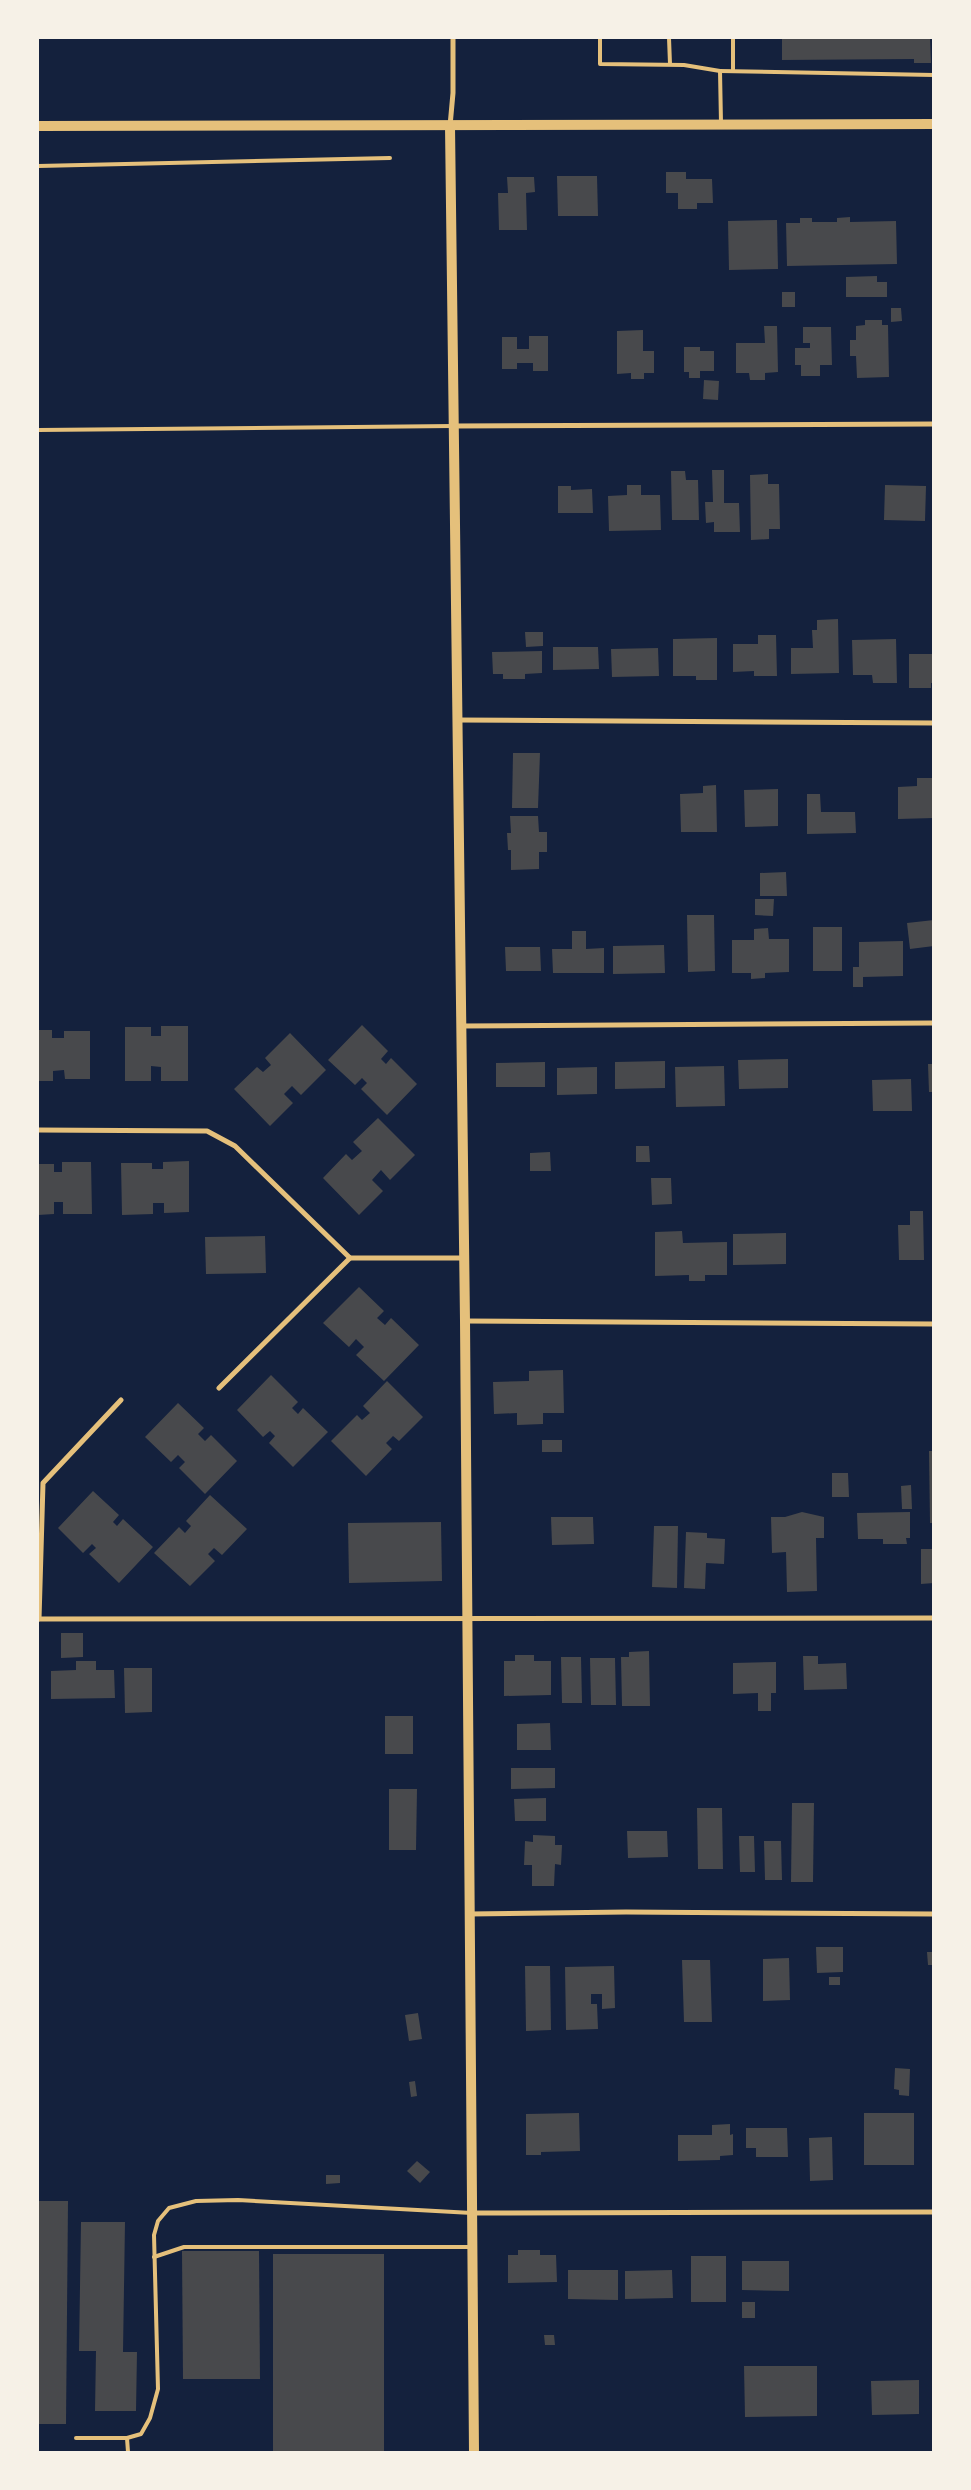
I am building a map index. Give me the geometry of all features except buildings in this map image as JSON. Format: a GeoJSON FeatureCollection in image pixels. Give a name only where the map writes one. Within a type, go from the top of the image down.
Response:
{"type":"FeatureCollection","features":[{"type":"Feature","properties":{"kind":"main road"},"geometry":{"type":"LineString","coordinates":[[38,126],[934,124]]}},
{"type":"Feature","properties":{"kind":"main road"},"geometry":{"type":"LineString","coordinates":[[450,126],[465,1321],[474,2452]]}},
{"type":"Feature","properties":{"kind":"street"},"geometry":{"type":"LineString","coordinates":[[450,126],[454,93],[453,38]]}},
{"type":"Feature","properties":{"kind":"street"},"geometry":{"type":"LineString","coordinates":[[454,426],[934,424]]}},
{"type":"Feature","properties":{"kind":"street"},"geometry":{"type":"LineString","coordinates":[[457,720],[934,723]]}},
{"type":"Feature","properties":{"kind":"street"},"geometry":{"type":"LineString","coordinates":[[460,1026],[934,1023]]}},
{"type":"Feature","properties":{"kind":"street"},"geometry":{"type":"LineString","coordinates":[[38,1130],[207,1131],[235,1146],[350,1258],[463,1258]]}},
{"type":"Feature","properties":{"kind":"street"},"geometry":{"type":"LineString","coordinates":[[219,1388],[350,1258]]}},
{"type":"Feature","properties":{"kind":"street"},"geometry":{"type":"LineString","coordinates":[[465,1321],[934,1324]]}},
{"type":"Feature","properties":{"kind":"street"},"geometry":{"type":"LineString","coordinates":[[121,1400],[43,1482],[38,1619],[934,1618]]}},
{"type":"Feature","properties":{"kind":"street"},"geometry":{"type":"LineString","coordinates":[[469,1914],[626,1912],[934,1914]]}},
{"type":"Feature","properties":{"kind":"street"},"geometry":{"type":"LineString","coordinates":[[472,2213],[934,2212]]}},
{"type":"Feature","properties":{"kind":"lane"},"geometry":{"type":"LineString","coordinates":[[600,38],[600,64],[670,64],[720,71],[934,75]]}},
{"type":"Feature","properties":{"kind":"lane"},"geometry":{"type":"LineString","coordinates":[[670,38],[670,64]]}},
{"type":"Feature","properties":{"kind":"lane"},"geometry":{"type":"LineString","coordinates":[[733,38],[733,71]]}},
{"type":"Feature","properties":{"kind":"lane"},"geometry":{"type":"LineString","coordinates":[[720,71],[721,125]]}},
{"type":"Feature","properties":{"kind":"lane"},"geometry":{"type":"LineString","coordinates":[[38,166],[390,158]]}},
{"type":"Feature","properties":{"kind":"lane"},"geometry":{"type":"LineString","coordinates":[[38,430],[454,426]]}},
{"type":"Feature","properties":{"kind":"lane"},"geometry":{"type":"LineString","coordinates":[[76,2438],[127,2438],[141,2434],[150,2418],[158,2389],[154,2235],[158,2221],[169,2208],[196,2201],[238,2200],[472,2213]]}},
{"type":"Feature","properties":{"kind":"lane"},"geometry":{"type":"LineString","coordinates":[[154,2257],[184,2247],[472,2247]]}},
{"type":"Feature","properties":{"kind":"lane"},"geometry":{"type":"LineString","coordinates":[[127,2438],[128,2452]]}}]}
